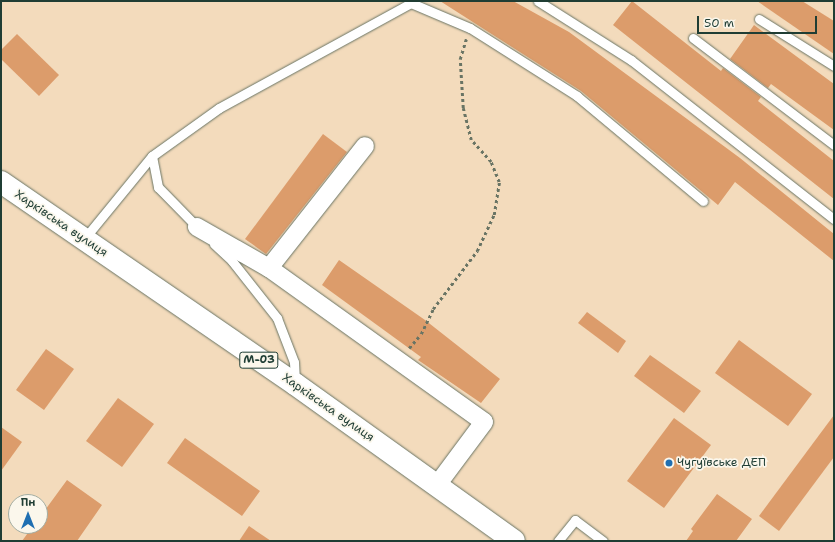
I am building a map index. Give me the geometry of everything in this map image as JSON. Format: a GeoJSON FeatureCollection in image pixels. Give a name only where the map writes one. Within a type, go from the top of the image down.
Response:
{"type":"FeatureCollection","features":[{"type":"Feature","properties":{"kind":"highway","name":"Харківська вулиця"},"geometry":{"type":"LineString","coordinates":[[1,182],[295,384],[438,485],[514,541]]}},
{"type":"Feature","properties":{"kind":"street"},"geometry":{"type":"LineString","coordinates":[[269,268],[365,146]]}},
{"type":"Feature","properties":{"kind":"street"},"geometry":{"type":"LineString","coordinates":[[197,227],[269,268],[484,422],[438,485]]}},
{"type":"Feature","properties":{"kind":"lane"},"geometry":{"type":"LineString","coordinates":[[538,1],[631,60],[834,219]]}},
{"type":"Feature","properties":{"kind":"lane"},"geometry":{"type":"LineString","coordinates":[[84,239],[152,156],[219,108],[411,3],[470,28],[577,96],[703,201]]}},
{"type":"Feature","properties":{"kind":"lane"},"geometry":{"type":"LineString","coordinates":[[759,19],[834,66]]}},
{"type":"Feature","properties":{"kind":"lane"},"geometry":{"type":"LineString","coordinates":[[694,38],[834,145]]}},
{"type":"Feature","properties":{"kind":"lane"},"geometry":{"type":"LineString","coordinates":[[152,156],[158,187],[232,262],[277,318],[294,362],[295,384]]}},
{"type":"Feature","properties":{"kind":"lane"},"geometry":{"type":"LineString","coordinates":[[558,541],[575,520],[603,541]]}},
{"type":"Feature","properties":{"kind":"path"},"geometry":{"type":"LineString","coordinates":[[399,361],[421,334],[433,309],[477,251],[494,214],[499,182],[491,162],[471,140],[463,108],[460,59],[470,28]]}},
{"type":"Feature","properties":{"kind":"building"},"geometry":{"type":"Polygon","coordinates":[[[440,1],[513,1],[569,32],[740,158],[834,234],[834,261],[735,182],[718,205],[581,91],[440,1]]]}},
{"type":"Feature","properties":{"kind":"building"},"geometry":{"type":"Polygon","coordinates":[[[632,1],[721,71],[723,68],[761,97],[758,101],[834,161],[834,199],[613,25],[632,1]]]}},
{"type":"Feature","properties":{"kind":"building"},"geometry":{"type":"Polygon","coordinates":[[[757,1],[802,1],[834,21],[834,54],[757,1]]]}},
{"type":"Feature","properties":{"kind":"building"},"geometry":{"type":"Polygon","coordinates":[[[754,25],[834,84],[834,130],[771,84],[768,88],[730,59],[754,25]]]}},
{"type":"Feature","properties":{"kind":"building"},"geometry":{"type":"Polygon","coordinates":[[[17,34],[59,75],[39,96],[1,59],[1,50],[17,34]]]}},
{"type":"Feature","properties":{"kind":"building"},"geometry":{"type":"Polygon","coordinates":[[[323,134],[347,152],[266,254],[245,239],[323,134]]]}},
{"type":"Feature","properties":{"kind":"building"},"geometry":{"type":"Polygon","coordinates":[[[339,260],[425,320],[500,379],[481,403],[418,360],[421,357],[322,285],[339,260]]]}},
{"type":"Feature","properties":{"kind":"building"},"geometry":{"type":"Polygon","coordinates":[[[587,312],[626,341],[618,353],[578,323],[587,312]]]}},
{"type":"Feature","properties":{"kind":"building"},"geometry":{"type":"Polygon","coordinates":[[[739,340],[812,394],[788,426],[715,373],[739,340]]]}},
{"type":"Feature","properties":{"kind":"building"},"geometry":{"type":"Polygon","coordinates":[[[46,349],[74,369],[44,410],[16,390],[46,349]]]}},
{"type":"Feature","properties":{"kind":"building"},"geometry":{"type":"Polygon","coordinates":[[[650,355],[701,391],[684,413],[634,376],[650,355]]]}},
{"type":"Feature","properties":{"kind":"building"},"geometry":{"type":"Polygon","coordinates":[[[118,398],[154,424],[122,467],[86,441],[118,398]]]}},
{"type":"Feature","properties":{"kind":"building"},"geometry":{"type":"Polygon","coordinates":[[[834,415],[834,457],[779,531],[759,516],[834,415]]]}},
{"type":"Feature","properties":{"kind":"building","name":"Чугуївське ДЕП"},"geometry":{"type":"Polygon","coordinates":[[[674,418],[711,445],[664,508],[627,481],[674,418]]]}},
{"type":"Feature","properties":{"kind":"building"},"geometry":{"type":"Polygon","coordinates":[[[1,427],[22,442],[1,471],[1,427]]]}},
{"type":"Feature","properties":{"kind":"building"},"geometry":{"type":"Polygon","coordinates":[[[185,438],[260,491],[242,516],[167,463],[185,438]]]}},
{"type":"Feature","properties":{"kind":"building"},"geometry":{"type":"Polygon","coordinates":[[[67,480],[102,505],[77,541],[22,541],[27,534],[48,534],[48,506],[67,480]]]}},
{"type":"Feature","properties":{"kind":"building"},"geometry":{"type":"Polygon","coordinates":[[[717,494],[752,519],[736,541],[686,541],[693,531],[691,529],[717,494]]]}},
{"type":"Feature","properties":{"kind":"building"},"geometry":{"type":"Polygon","coordinates":[[[249,526],[271,541],[239,541],[249,526]]]}},
{"type":"Feature","properties":{"kind":"place","name":"Чугуївське ДЕП"},"geometry":{"type":"Point","coordinates":[669,463]}}]}
